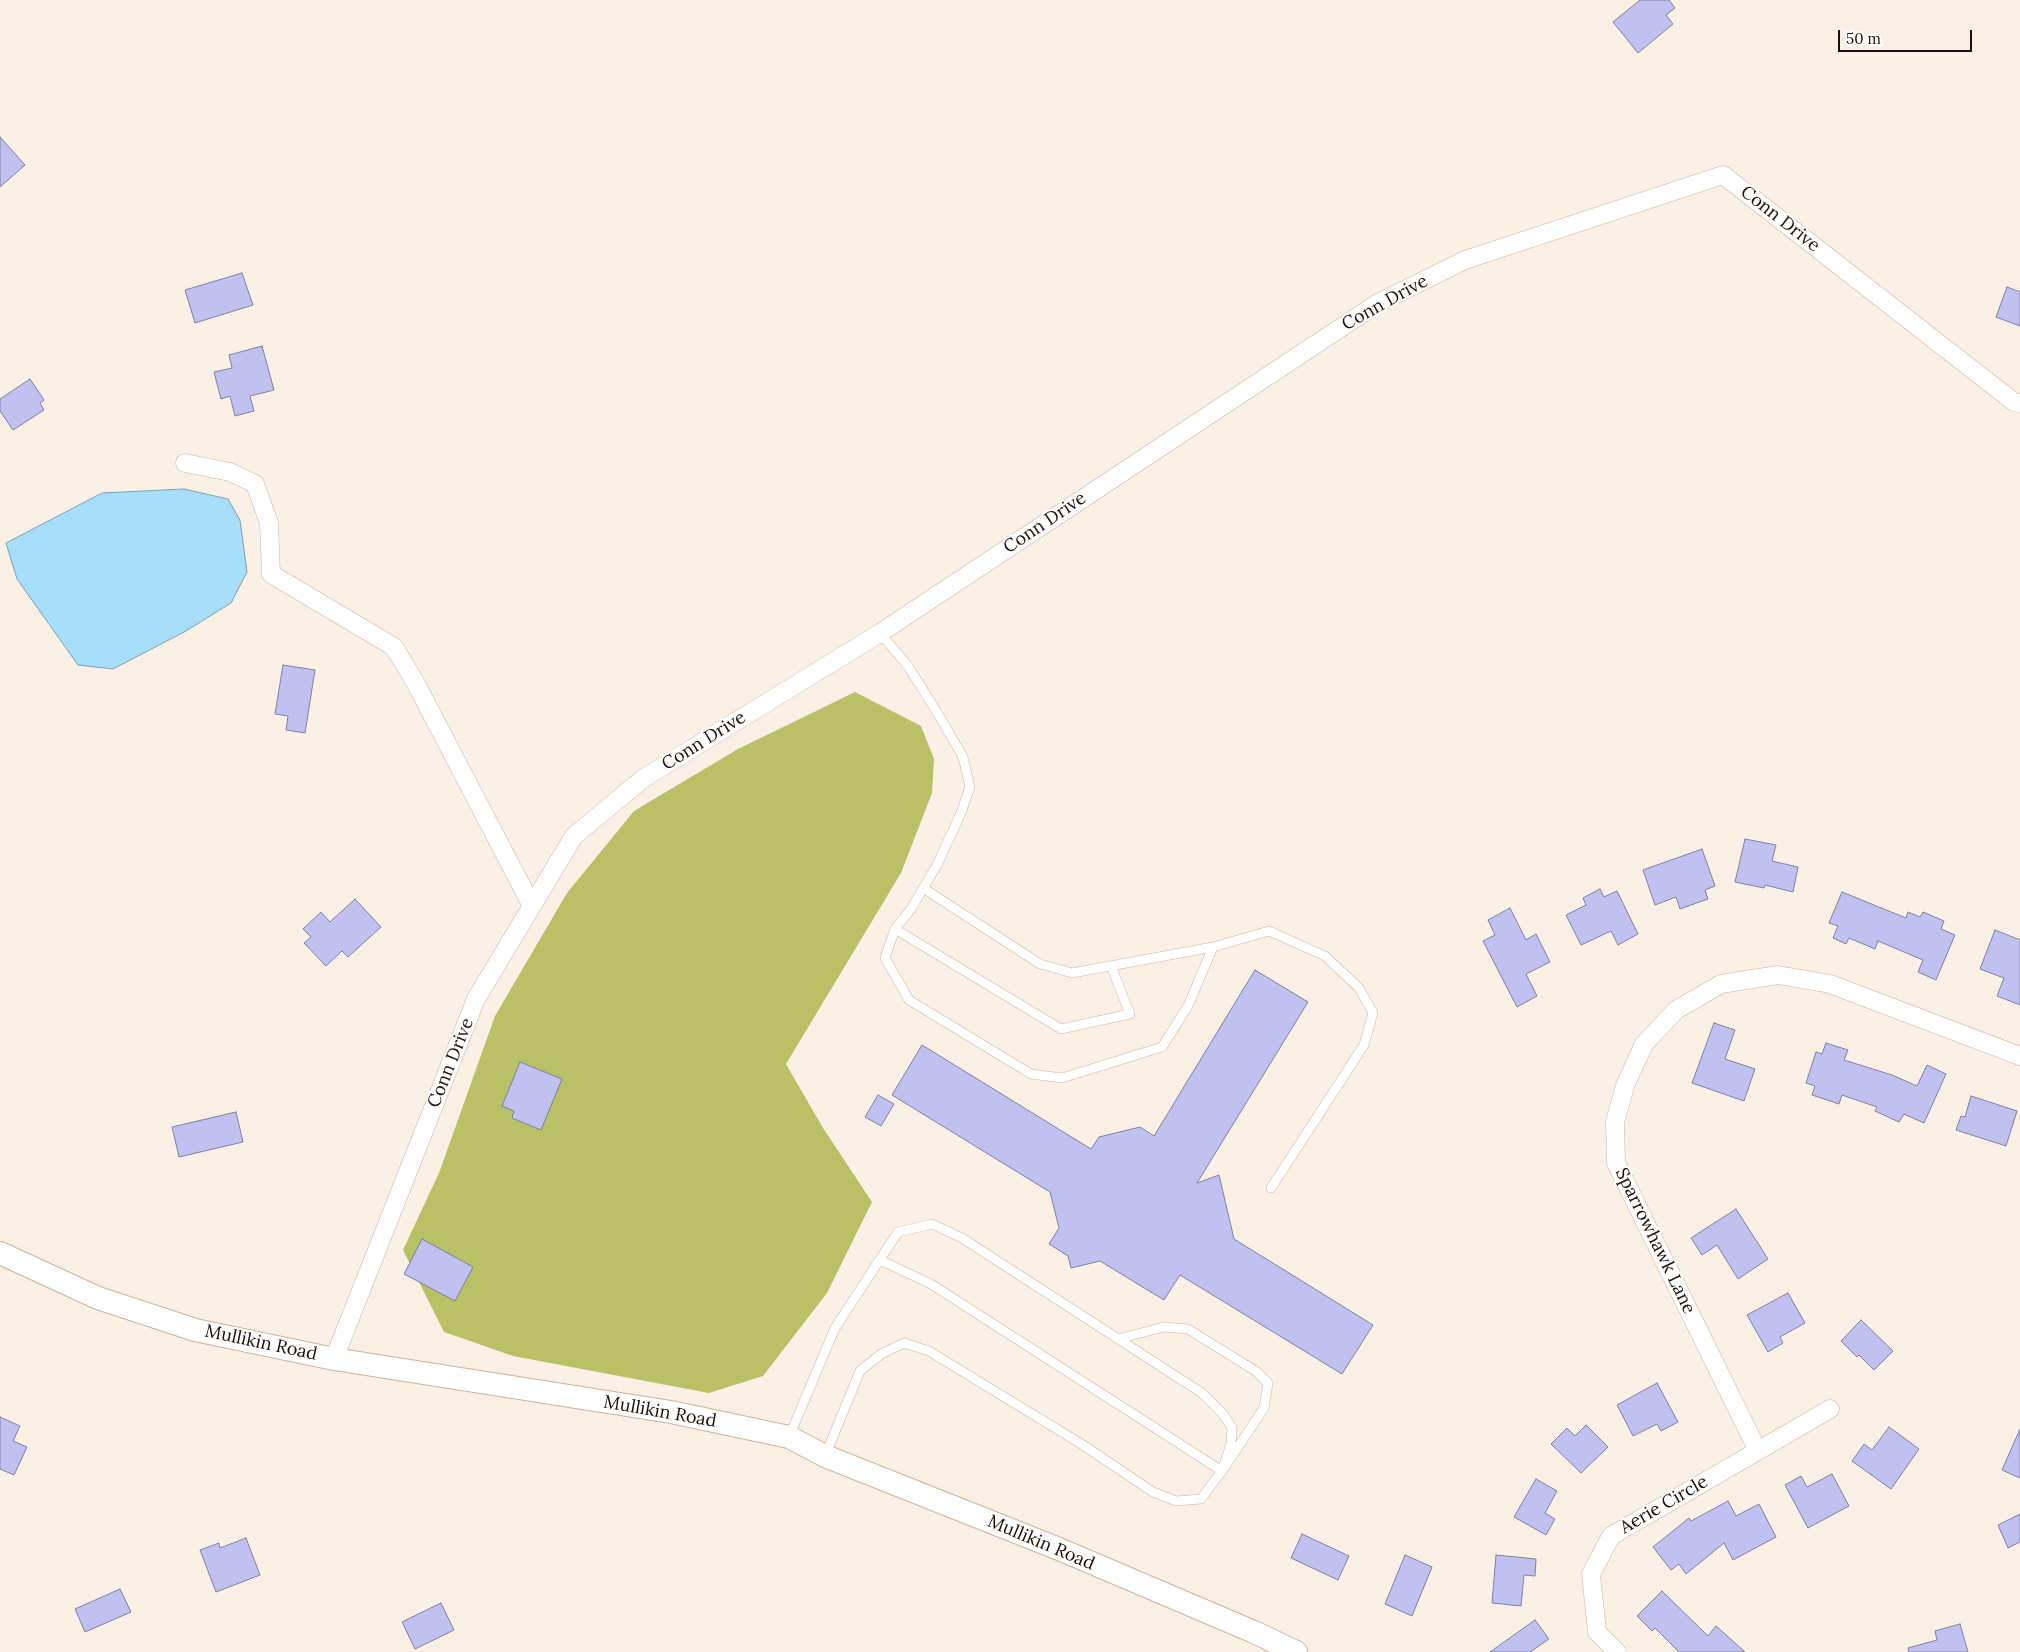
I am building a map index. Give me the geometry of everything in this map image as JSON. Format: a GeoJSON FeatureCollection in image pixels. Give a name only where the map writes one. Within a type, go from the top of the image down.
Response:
{"type":"FeatureCollection","features":[{"type":"Feature","properties":{"kind":"street","name":"Conn Drive"},"geometry":{"type":"LineString","coordinates":[[334,1358],[476,999],[574,836],[644,778],[880,633],[1378,303],[1465,260],[1724,175],[2014,402],[2020,403]]}},
{"type":"Feature","properties":{"kind":"street"},"geometry":{"type":"LineString","coordinates":[[186,463],[230,472],[255,484],[270,523],[271,574],[394,647],[415,682],[532,906]]}},
{"type":"Feature","properties":{"kind":"street","name":"Sparrowhawk Lane"},"geometry":{"type":"LineString","coordinates":[[1758,1451],[1616,1163],[1615,1122],[1625,1086],[1644,1044],[1676,1010],[1721,984],[1778,975],[1830,984],[2020,1056]]}},
{"type":"Feature","properties":{"kind":"street","name":"Mullikin Road"},"geometry":{"type":"LineString","coordinates":[[0,1253],[98,1298],[195,1330],[334,1358],[671,1412],[788,1437],[825,1456],[1059,1549],[1254,1632],[1296,1652]]}},
{"type":"Feature","properties":{"kind":"street","name":"Aerie Circle"},"geometry":{"type":"LineString","coordinates":[[1617,1652],[1597,1632],[1591,1574],[1611,1536],[1830,1409]]}},
{"type":"Feature","properties":{"kind":"lane"},"geometry":{"type":"LineString","coordinates":[[880,633],[908,666],[963,757],[970,787],[961,813],[937,865],[911,909],[895,929],[885,958],[909,1000],[1031,1074],[1062,1078],[1162,1047],[1188,1006],[1213,946]]}},
{"type":"Feature","properties":{"kind":"lane"},"geometry":{"type":"LineString","coordinates":[[924,888],[1040,964],[1072,973],[1213,946],[1269,932],[1325,956],[1359,988],[1373,1013],[1364,1046],[1271,1188]]}},
{"type":"Feature","properties":{"kind":"lane"},"geometry":{"type":"LineString","coordinates":[[895,929],[1061,1029],[1130,1014],[1111,966]]}},
{"type":"Feature","properties":{"kind":"lane"},"geometry":{"type":"LineString","coordinates":[[788,1437],[835,1328],[898,1232],[932,1224],[962,1238],[1202,1393],[1223,1414],[1232,1428],[1230,1444],[1222,1471]]}},
{"type":"Feature","properties":{"kind":"lane"},"geometry":{"type":"LineString","coordinates":[[880,1260],[931,1284],[1222,1471]]}},
{"type":"Feature","properties":{"kind":"lane"},"geometry":{"type":"LineString","coordinates":[[825,1456],[860,1371],[881,1354],[904,1343],[929,1351],[1083,1446],[1153,1492],[1176,1501],[1201,1499],[1264,1408],[1268,1383],[1257,1372],[1188,1329],[1164,1327],[1118,1339]]}},
{"type":"Feature","properties":{"kind":"green space"},"geometry":{"type":"Polygon","coordinates":[[[855,692],[921,726],[934,759],[932,793],[901,873],[786,1064],[823,1128],[872,1202],[827,1293],[763,1376],[709,1393],[513,1356],[444,1332],[403,1250],[439,1173],[495,1016],[567,893],[634,811],[738,749],[855,692]]]}},
{"type":"Feature","properties":{"kind":"water"},"geometry":{"type":"Polygon","coordinates":[[[184,489],[228,499],[240,520],[247,572],[231,603],[186,631],[113,669],[78,665],[17,579],[6,543],[102,493],[184,489]]]}},
{"type":"Feature","properties":{"kind":"building"},"geometry":{"type":"Polygon","coordinates":[[[1640,0],[1669,0],[1675,8],[1666,15],[1673,24],[1638,53],[1613,22],[1640,0]]]}},
{"type":"Feature","properties":{"kind":"building"},"geometry":{"type":"Polygon","coordinates":[[[0,137],[25,165],[0,187],[0,137]]]}},
{"type":"Feature","properties":{"kind":"building"},"geometry":{"type":"Polygon","coordinates":[[[242,273],[253,305],[195,323],[185,290],[242,273]]]}},
{"type":"Feature","properties":{"kind":"building"},"geometry":{"type":"Polygon","coordinates":[[[2007,287],[2020,292],[2020,326],[1996,317],[2007,287]]]}},
{"type":"Feature","properties":{"kind":"building"},"geometry":{"type":"Polygon","coordinates":[[[262,346],[274,390],[250,396],[254,411],[235,416],[230,396],[221,399],[214,372],[232,368],[229,355],[262,346]]]}},
{"type":"Feature","properties":{"kind":"building"},"geometry":{"type":"Polygon","coordinates":[[[30,379],[44,400],[40,403],[44,410],[13,430],[0,411],[0,399],[30,379]]]}},
{"type":"Feature","properties":{"kind":"building"},"geometry":{"type":"Polygon","coordinates":[[[283,665],[315,670],[305,733],[286,730],[288,716],[275,714],[283,665]]]}},
{"type":"Feature","properties":{"kind":"building"},"geometry":{"type":"Polygon","coordinates":[[[1745,839],[1776,845],[1772,861],[1798,867],[1793,892],[1765,885],[1764,888],[1735,882],[1745,839]]]}},
{"type":"Feature","properties":{"kind":"building"},"geometry":{"type":"Polygon","coordinates":[[[1702,849],[1715,886],[1705,890],[1708,899],[1680,909],[1676,897],[1655,905],[1643,870],[1702,849]]]}},
{"type":"Feature","properties":{"kind":"building"},"geometry":{"type":"Polygon","coordinates":[[[1600,889],[1604,897],[1617,891],[1638,934],[1618,945],[1611,931],[1581,945],[1566,915],[1586,905],[1583,898],[1600,889]]]}},
{"type":"Feature","properties":{"kind":"building"},"geometry":{"type":"Polygon","coordinates":[[[1842,892],[1906,918],[1908,912],[1920,917],[1923,912],[1944,921],[1941,929],[1955,935],[1936,980],[1918,972],[1923,960],[1878,941],[1875,949],[1849,938],[1846,944],[1833,938],[1838,926],[1829,923],[1842,892]]]}},
{"type":"Feature","properties":{"kind":"building"},"geometry":{"type":"Polygon","coordinates":[[[355,899],[381,927],[348,957],[342,951],[326,966],[304,943],[311,937],[303,929],[321,912],[330,922],[355,899]]]}},
{"type":"Feature","properties":{"kind":"building"},"geometry":{"type":"Polygon","coordinates":[[[1510,908],[1526,940],[1536,934],[1550,962],[1526,974],[1537,996],[1517,1007],[1483,941],[1495,935],[1488,920],[1510,908]]]}},
{"type":"Feature","properties":{"kind":"building"},"geometry":{"type":"Polygon","coordinates":[[[1995,930],[2020,940],[2020,1005],[1997,996],[2004,978],[1980,969],[1995,930]]]}},
{"type":"Feature","properties":{"kind":"building"},"geometry":{"type":"Polygon","coordinates":[[[1255,970],[1308,1002],[1197,1183],[1219,1175],[1234,1239],[1373,1325],[1342,1374],[1180,1275],[1164,1300],[1100,1261],[1071,1268],[1068,1256],[1049,1244],[1059,1228],[1050,1192],[892,1095],[922,1045],[1091,1149],[1099,1137],[1140,1127],[1154,1136],[1255,970]]]}},
{"type":"Feature","properties":{"kind":"building"},"geometry":{"type":"Polygon","coordinates":[[[1714,1023],[1735,1030],[1725,1059],[1755,1069],[1744,1101],[1692,1083],[1714,1023]]]}},
{"type":"Feature","properties":{"kind":"building"},"geometry":{"type":"Polygon","coordinates":[[[1826,1043],[1848,1050],[1844,1060],[1892,1075],[1917,1086],[1927,1065],[1946,1074],[1924,1123],[1904,1114],[1899,1122],[1875,1111],[1877,1107],[1842,1095],[1839,1104],[1812,1095],[1815,1086],[1806,1083],[1816,1052],[1822,1054],[1826,1043]]]}},
{"type":"Feature","properties":{"kind":"building"},"geometry":{"type":"Polygon","coordinates":[[[520,1062],[562,1079],[541,1130],[512,1118],[514,1111],[502,1106],[520,1062]]]}},
{"type":"Feature","properties":{"kind":"building"},"geometry":{"type":"Polygon","coordinates":[[[878,1095],[894,1104],[881,1126],[865,1117],[878,1095]]]}},
{"type":"Feature","properties":{"kind":"building"},"geometry":{"type":"Polygon","coordinates":[[[1971,1096],[2017,1111],[2006,1146],[1956,1130],[1961,1116],[1965,1117],[1971,1096]]]}},
{"type":"Feature","properties":{"kind":"building"},"geometry":{"type":"Polygon","coordinates":[[[236,1112],[243,1142],[179,1157],[172,1127],[236,1112]]]}},
{"type":"Feature","properties":{"kind":"building"},"geometry":{"type":"Polygon","coordinates":[[[1736,1209],[1768,1259],[1738,1279],[1717,1245],[1702,1255],[1691,1238],[1736,1209]]]}},
{"type":"Feature","properties":{"kind":"building"},"geometry":{"type":"Polygon","coordinates":[[[422,1239],[473,1267],[455,1301],[404,1274],[422,1239]]]}},
{"type":"Feature","properties":{"kind":"building"},"geometry":{"type":"Polygon","coordinates":[[[1788,1293],[1805,1323],[1780,1337],[1783,1343],[1768,1352],[1747,1315],[1788,1293]]]}},
{"type":"Feature","properties":{"kind":"building"},"geometry":{"type":"Polygon","coordinates":[[[1861,1320],[1893,1351],[1874,1370],[1841,1341],[1861,1320]]]}},
{"type":"Feature","properties":{"kind":"building"},"geometry":{"type":"Polygon","coordinates":[[[1657,1383],[1678,1422],[1661,1431],[1657,1424],[1633,1436],[1617,1405],[1657,1383]]]}},
{"type":"Feature","properties":{"kind":"building"},"geometry":{"type":"Polygon","coordinates":[[[0,1417],[20,1426],[13,1441],[27,1447],[14,1475],[0,1469],[0,1417]]]}},
{"type":"Feature","properties":{"kind":"building"},"geometry":{"type":"Polygon","coordinates":[[[1586,1425],[1608,1447],[1581,1473],[1551,1444],[1567,1428],[1575,1436],[1586,1425]]]}},
{"type":"Feature","properties":{"kind":"building"},"geometry":{"type":"Polygon","coordinates":[[[1889,1427],[1919,1449],[1891,1489],[1852,1461],[1864,1444],[1872,1450],[1889,1427]]]}},
{"type":"Feature","properties":{"kind":"building"},"geometry":{"type":"Polygon","coordinates":[[[2020,1429],[2020,1478],[2002,1470],[2020,1429]]]}},
{"type":"Feature","properties":{"kind":"building"},"geometry":{"type":"Polygon","coordinates":[[[1832,1474],[1849,1506],[1808,1528],[1785,1485],[1801,1476],[1807,1487],[1832,1474]]]}},
{"type":"Feature","properties":{"kind":"building"},"geometry":{"type":"Polygon","coordinates":[[[1536,1479],[1557,1491],[1545,1513],[1555,1519],[1546,1535],[1514,1517],[1536,1479]]]}},
{"type":"Feature","properties":{"kind":"building"},"geometry":{"type":"Polygon","coordinates":[[[1728,1501],[1736,1516],[1759,1504],[1776,1537],[1733,1560],[1724,1543],[1686,1574],[1679,1564],[1671,1570],[1653,1547],[1689,1518],[1691,1521],[1728,1501]]]}},
{"type":"Feature","properties":{"kind":"building"},"geometry":{"type":"Polygon","coordinates":[[[2020,1514],[2020,1542],[2008,1548],[1998,1525],[2020,1514]]]}},
{"type":"Feature","properties":{"kind":"building"},"geometry":{"type":"Polygon","coordinates":[[[1302,1534],[1349,1556],[1338,1580],[1291,1558],[1302,1534]]]}},
{"type":"Feature","properties":{"kind":"building"},"geometry":{"type":"Polygon","coordinates":[[[246,1538],[260,1575],[216,1592],[200,1550],[219,1543],[220,1548],[246,1538]]]}},
{"type":"Feature","properties":{"kind":"building"},"geometry":{"type":"Polygon","coordinates":[[[1405,1555],[1432,1567],[1412,1616],[1385,1604],[1405,1555]]]}},
{"type":"Feature","properties":{"kind":"building"},"geometry":{"type":"Polygon","coordinates":[[[1496,1555],[1536,1559],[1535,1576],[1524,1575],[1521,1606],[1492,1603],[1496,1555]]]}},
{"type":"Feature","properties":{"kind":"building"},"geometry":{"type":"Polygon","coordinates":[[[120,1589],[131,1612],[85,1632],[75,1609],[120,1589]]]}},
{"type":"Feature","properties":{"kind":"building"},"geometry":{"type":"Polygon","coordinates":[[[1662,1591],[1708,1636],[1716,1626],[1745,1652],[1679,1652],[1655,1628],[1652,1631],[1637,1616],[1662,1591]]]}},
{"type":"Feature","properties":{"kind":"building"},"geometry":{"type":"Polygon","coordinates":[[[441,1603],[454,1630],[415,1649],[402,1622],[441,1603]]]}},
{"type":"Feature","properties":{"kind":"building"},"geometry":{"type":"Polygon","coordinates":[[[1535,1620],[1549,1639],[1530,1652],[1490,1652],[1535,1620]]]}},
{"type":"Feature","properties":{"kind":"building"},"geometry":{"type":"Polygon","coordinates":[[[1960,1624],[1968,1652],[1909,1652],[1908,1648],[1937,1640],[1935,1631],[1960,1624]]]}}]}
